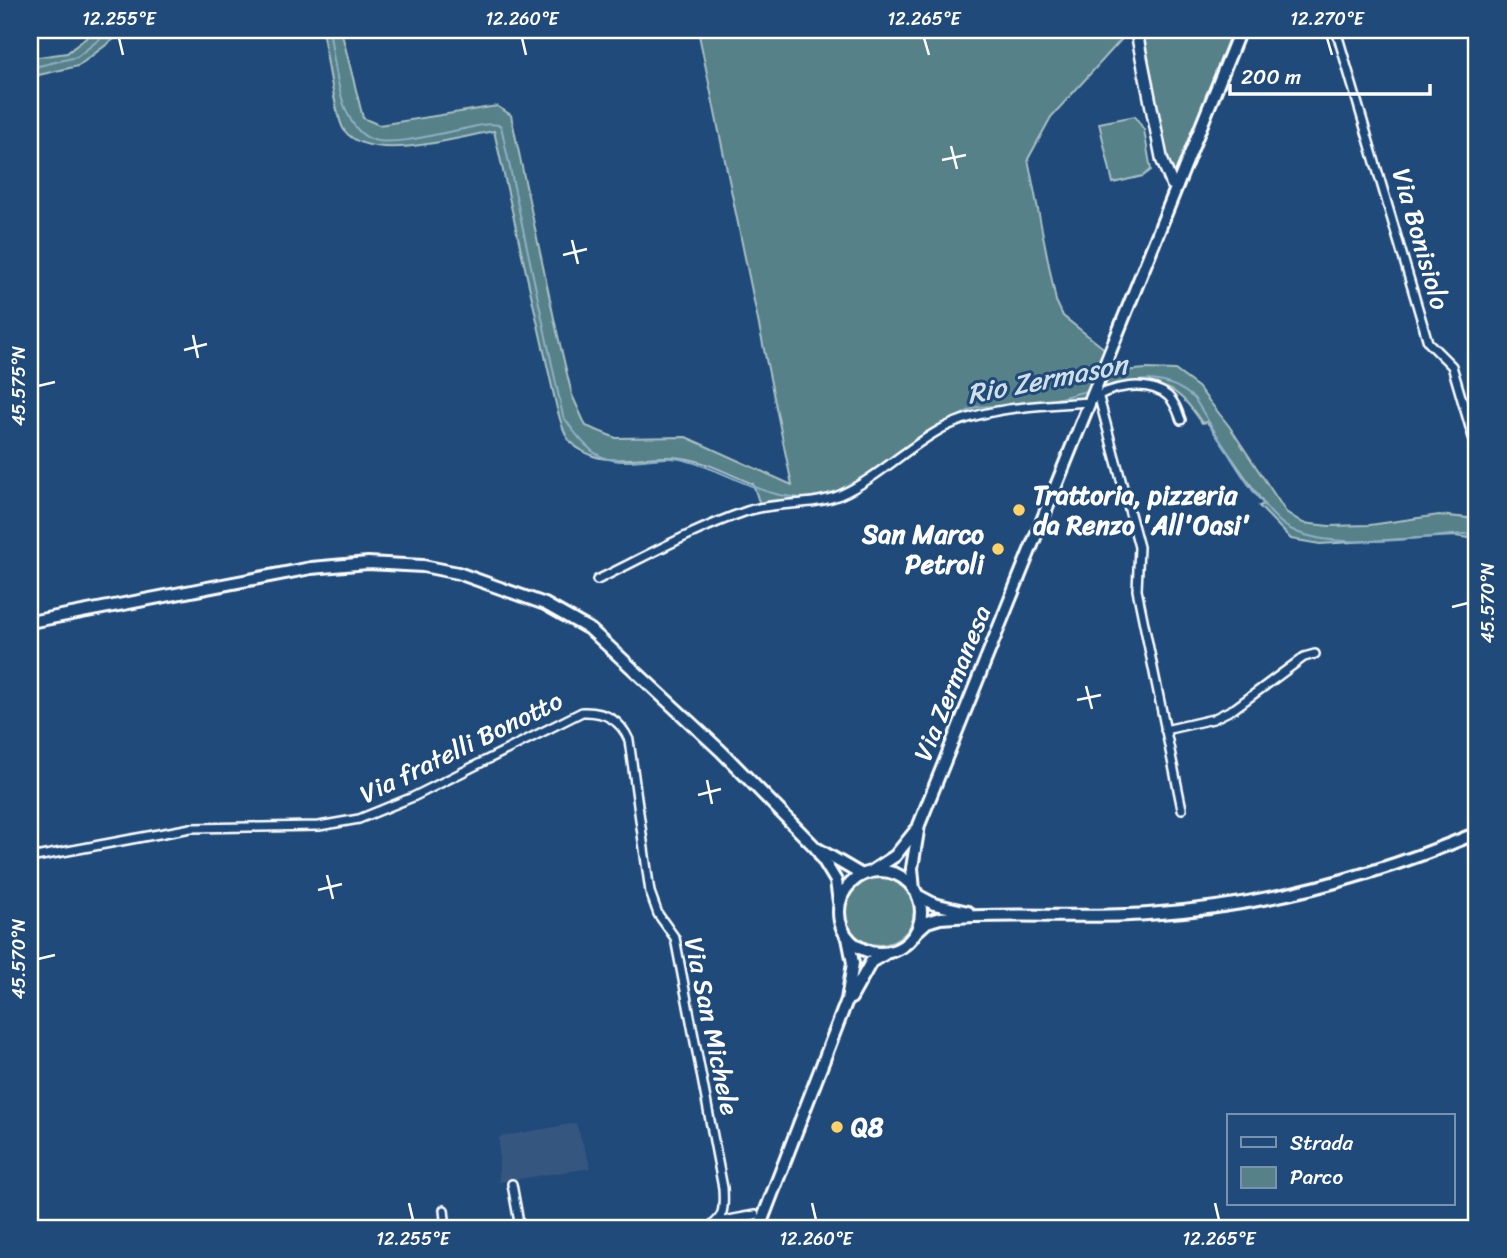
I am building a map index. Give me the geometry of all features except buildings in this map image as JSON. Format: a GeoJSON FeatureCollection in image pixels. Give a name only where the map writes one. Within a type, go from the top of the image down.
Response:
{"type":"FeatureCollection","features":[{"type":"Feature","properties":{"kind":"main road"},"geometry":{"type":"LineString","coordinates":[[1094,393],[1240,30]]}},
{"type":"Feature","properties":{"kind":"main road","name":"Via Zermanesa"},"geometry":{"type":"LineString","coordinates":[[917,931],[921,919],[912,868],[919,825],[1094,393]]}},
{"type":"Feature","properties":{"kind":"main road"},"geometry":{"type":"LineString","coordinates":[[30,622],[311,568],[368,564],[423,566],[458,572],[545,604],[591,630],[628,662],[817,848],[836,881],[842,928],[848,938],[853,970],[844,1012]]}},
{"type":"Feature","properties":{"kind":"main road","name":"Via Zermanesa"},"geometry":{"type":"LineString","coordinates":[[839,904],[847,887],[895,856],[919,825]]}},
{"type":"Feature","properties":{"kind":"main road"},"geometry":{"type":"LineString","coordinates":[[759,1228],[844,1012],[871,962],[910,940],[933,919],[985,915],[1118,916],[1234,904],[1352,878],[1477,833]]}},
{"type":"Feature","properties":{"kind":"main road"},"geometry":{"type":"LineString","coordinates":[[817,848],[864,874],[894,873],[934,904],[985,915]]}},
{"type":"Feature","properties":{"kind":"main road"},"geometry":{"type":"LineString","coordinates":[[848,938],[867,951],[891,952]]}},
{"type":"Feature","properties":{"kind":"street"},"geometry":{"type":"LineString","coordinates":[[1136,30],[1161,160],[1172,184],[1177,186]]}},
{"type":"Feature","properties":{"kind":"street","name":"Via Bonisiolo"},"geometry":{"type":"LineString","coordinates":[[1336,30],[1428,342],[1452,366],[1477,452]]}},
{"type":"Feature","properties":{"kind":"street"},"geometry":{"type":"LineString","coordinates":[[597,580],[746,512],[775,504],[816,502],[839,495],[865,482],[942,429],[955,424],[1133,386],[1152,388],[1169,397],[1181,421]]}},
{"type":"Feature","properties":{"kind":"street"},"geometry":{"type":"LineString","coordinates":[[1094,393],[1139,547],[1137,590],[1182,808]]}},
{"type":"Feature","properties":{"kind":"street"},"geometry":{"type":"LineString","coordinates":[[1165,730],[1213,719],[1235,708],[1304,657],[1315,654]]}},
{"type":"Feature","properties":{"kind":"street","name":"Via fratelli Bonotto"},"geometry":{"type":"LineString","coordinates":[[30,858],[191,828],[319,826],[359,819],[413,797],[582,712],[600,713],[617,721]]}},
{"type":"Feature","properties":{"kind":"street","name":"Via San Michele"},"geometry":{"type":"LineString","coordinates":[[617,721],[629,740],[652,901],[675,938],[723,1188],[724,1206],[719,1222]]}},
{"type":"Feature","properties":{"kind":"street"},"geometry":{"type":"LineString","coordinates":[[512,1184],[520,1228]]}},
{"type":"Feature","properties":{"kind":"street"},"geometry":{"type":"LineString","coordinates":[[444,1210],[446,1228]]}},
{"type":"Feature","properties":{"kind":"street"},"geometry":{"type":"LineString","coordinates":[[708,1228],[719,1222],[755,1215]]}},
{"type":"Feature","properties":{"kind":"shaded area"},"geometry":{"type":"Polygon","coordinates":[[[576,1123],[591,1168],[499,1182],[499,1137],[576,1123]]]}},
{"type":"Feature","properties":{"kind":"green space"},"geometry":{"type":"Polygon","coordinates":[[[96,30],[126,30],[78,66],[30,77],[30,58],[67,53],[96,30]]]}},
{"type":"Feature","properties":{"kind":"green space"},"geometry":{"type":"Polygon","coordinates":[[[322,30],[341,30],[363,118],[379,125],[497,106],[511,115],[572,395],[586,426],[616,438],[686,437],[792,485],[698,30],[1130,30],[1051,117],[1028,159],[1056,301],[1063,316],[1106,350],[1088,397],[964,417],[860,483],[838,493],[760,505],[753,484],[700,462],[667,457],[608,459],[581,450],[567,437],[557,409],[494,131],[415,146],[373,146],[356,140],[344,130],[341,123],[322,30]]]}},
{"type":"Feature","properties":{"kind":"green space"},"geometry":{"type":"Polygon","coordinates":[[[1142,30],[1232,30],[1174,177],[1169,167],[1142,30]]]}},
{"type":"Feature","properties":{"kind":"green space"},"geometry":{"type":"Polygon","coordinates":[[[1135,116],[1144,130],[1151,170],[1143,176],[1113,183],[1099,123],[1135,116]]]}},
{"type":"Feature","properties":{"kind":"green space"},"geometry":{"type":"Polygon","coordinates":[[[1175,370],[1198,387],[1229,426],[1286,512],[1303,523],[1329,526],[1370,525],[1439,515],[1477,519],[1477,539],[1455,536],[1320,544],[1291,539],[1259,506],[1264,504],[1207,422],[1202,423],[1181,397],[1171,390],[1150,384],[1104,388],[1111,372],[1175,370]]]}},
{"type":"Feature","properties":{"kind":"green space"},"geometry":{"type":"Polygon","coordinates":[[[879,875],[904,885],[914,910],[904,935],[879,945],[854,935],[844,910],[854,885],[879,875]]]}},
{"type":"Feature","properties":{"kind":"waterway","name":"Rio Zermason"},"geometry":{"type":"LineString","coordinates":[[30,68],[77,57],[111,30]]}},
{"type":"Feature","properties":{"kind":"waterway","name":"Rio Zermason"},"geometry":{"type":"LineString","coordinates":[[329,30],[341,96],[354,126],[365,136],[378,141],[398,141],[486,125],[501,126],[563,416],[586,445],[595,453],[616,461],[662,458],[685,460],[762,490],[813,498]]}},
{"type":"Feature","properties":{"kind":"waterway","name":"Rio Zermason"},"geometry":{"type":"LineString","coordinates":[[1099,388],[1137,381],[1160,381],[1171,384],[1194,398],[1256,495],[1279,521],[1296,532],[1345,541],[1403,540],[1477,533]]}},
{"type":"Feature","properties":{"kind":"waterway","name":"Rio Zermason"},"geometry":{"type":"LineString","coordinates":[[1045,402],[1090,390]]}},
{"type":"Feature","properties":{"kind":"waterway","name":"Rio Zermason"},"geometry":{"type":"LineString","coordinates":[[941,425],[976,407],[1012,405]]}},
{"type":"Feature","properties":{"kind":"waterway"},"geometry":{"type":"LineString","coordinates":[[727,1228],[754,1221]]}},
{"type":"Feature","properties":{"kind":"waterway"},"geometry":{"type":"LineString","coordinates":[[766,1228],[767,1224]]}},
{"type":"Feature","properties":{"kind":"place","name":"Trattoria, pizzeria da Renzo 'All'Oasi'"},"geometry":{"type":"Point","coordinates":[1019,510]}},
{"type":"Feature","properties":{"kind":"place","name":"San Marco Petroli"},"geometry":{"type":"Point","coordinates":[998,549]}},
{"type":"Feature","properties":{"kind":"place","name":"Q8"},"geometry":{"type":"Point","coordinates":[837,1127]}}]}
